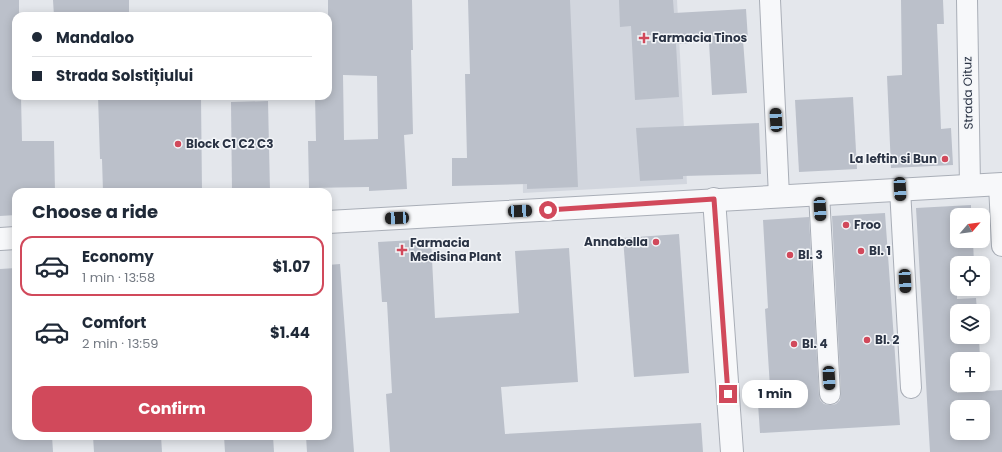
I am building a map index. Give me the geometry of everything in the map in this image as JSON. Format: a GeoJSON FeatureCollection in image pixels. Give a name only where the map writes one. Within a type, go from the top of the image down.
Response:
{"type":"FeatureCollection","features":[{"type":"Feature","properties":{"kind":"street"},"geometry":{"type":"LineString","coordinates":[[770,0],[779,196]]}},
{"type":"Feature","properties":{"kind":"street","name":"Strada Oituz"},"geometry":{"type":"LineString","coordinates":[[967,0],[970,186]]}},
{"type":"Feature","properties":{"kind":"street"},"geometry":{"type":"LineString","coordinates":[[332,222],[1000,184],[1002,246]]}},
{"type":"Feature","properties":{"kind":"street"},"geometry":{"type":"LineString","coordinates":[[900,189],[911,388]]}},
{"type":"Feature","properties":{"kind":"street"},"geometry":{"type":"LineString","coordinates":[[819,194],[830,394]]}},
{"type":"Feature","properties":{"kind":"street"},"geometry":{"type":"LineString","coordinates":[[714,199],[732,452]]}},
{"type":"Feature","properties":{"kind":"street"},"geometry":{"type":"LineString","coordinates":[[0,239],[12,238]]}},
{"type":"Feature","properties":{"kind":"shaded area"},"geometry":{"type":"Polygon","coordinates":[[[520,0],[677,0],[687,184],[523,193],[520,0]]]}},
{"type":"Feature","properties":{"kind":"building"},"geometry":{"type":"Polygon","coordinates":[[[0,0],[19,0],[19,12],[12,12],[12,100],[21,100],[22,141],[54,141],[55,188],[12,188],[12,215],[0,216],[0,0]]]}},
{"type":"Feature","properties":{"kind":"building"},"geometry":{"type":"Polygon","coordinates":[[[53,0],[129,0],[129,12],[54,12],[53,0]]]}},
{"type":"Feature","properties":{"kind":"building"},"geometry":{"type":"Polygon","coordinates":[[[328,0],[412,0],[413,50],[411,50],[413,134],[404,135],[407,189],[369,191],[369,187],[309,188],[308,141],[316,141],[315,100],[332,100],[332,12],[328,12],[328,0]],[[343,75],[344,140],[378,139],[377,76],[343,75]]]}},
{"type":"Feature","properties":{"kind":"building"},"geometry":{"type":"Polygon","coordinates":[[[468,0],[570,0],[578,187],[527,189],[527,184],[452,186],[452,158],[467,158],[465,74],[470,74],[468,0]]]}},
{"type":"Feature","properties":{"kind":"building"},"geometry":{"type":"Polygon","coordinates":[[[619,0],[673,0],[674,13],[746,9],[748,40],[743,40],[747,93],[712,95],[709,42],[676,44],[679,97],[635,100],[631,26],[620,27],[619,0]]]}},
{"type":"Feature","properties":{"kind":"building"},"geometry":{"type":"Polygon","coordinates":[[[901,0],[943,0],[944,24],[937,24],[941,129],[951,128],[953,165],[891,168],[887,76],[902,75],[901,0]]]}},
{"type":"Feature","properties":{"kind":"building"},"geometry":{"type":"Polygon","coordinates":[[[853,97],[857,169],[799,172],[795,100],[853,97]]]}},
{"type":"Feature","properties":{"kind":"building"},"geometry":{"type":"Polygon","coordinates":[[[98,100],[201,100],[202,188],[103,188],[102,159],[100,159],[98,100]]]}},
{"type":"Feature","properties":{"kind":"building"},"geometry":{"type":"Polygon","coordinates":[[[268,101],[270,188],[232,188],[231,102],[268,101]]]}},
{"type":"Feature","properties":{"kind":"building"},"geometry":{"type":"Polygon","coordinates":[[[759,123],[761,174],[683,176],[683,179],[640,181],[636,128],[759,123]]]}},
{"type":"Feature","properties":{"kind":"building"},"geometry":{"type":"Polygon","coordinates":[[[971,205],[971,208],[950,208],[950,248],[973,248],[974,256],[950,256],[950,296],[957,296],[957,299],[976,298],[976,304],[950,304],[950,344],[979,344],[980,352],[950,352],[950,392],[990,392],[1002,390],[1002,452],[930,452],[916,208],[971,205]]]}},
{"type":"Feature","properties":{"kind":"building"},"geometry":{"type":"Polygon","coordinates":[[[885,213],[900,425],[760,433],[758,404],[771,403],[765,309],[768,308],[763,220],[809,217],[819,395],[820,400],[824,404],[831,405],[836,404],[840,400],[841,393],[832,216],[885,213]]]}},
{"type":"Feature","properties":{"kind":"building"},"geometry":{"type":"Polygon","coordinates":[[[679,234],[689,373],[634,377],[623,238],[679,234]]]}},
{"type":"Feature","properties":{"kind":"building"},"geometry":{"type":"Polygon","coordinates":[[[431,239],[435,318],[519,313],[515,251],[569,248],[578,382],[501,387],[505,434],[701,423],[703,452],[390,452],[386,394],[392,393],[387,302],[382,302],[378,242],[431,239]]]}},
{"type":"Feature","properties":{"kind":"building"},"geometry":{"type":"Polygon","coordinates":[[[340,264],[354,452],[307,452],[306,440],[332,440],[332,265],[340,264]]]}},
{"type":"Feature","properties":{"kind":"building"},"geometry":{"type":"Polygon","coordinates":[[[12,268],[12,440],[52,440],[53,452],[0,452],[0,269],[12,268]]]}},
{"type":"Feature","properties":{"kind":"building"},"geometry":{"type":"Polygon","coordinates":[[[93,440],[161,440],[162,452],[94,452],[93,440]]]}},
{"type":"Feature","properties":{"kind":"building"},"geometry":{"type":"Polygon","coordinates":[[[224,440],[273,440],[274,452],[225,452],[224,440]]]}},
{"type":"Feature","properties":{"kind":"place","name":"Farmacia Tinos"},"geometry":{"type":"Point","coordinates":[644,38]}},
{"type":"Feature","properties":{"kind":"place","name":"Block C1 C2 C3"},"geometry":{"type":"Point","coordinates":[178,144]}},
{"type":"Feature","properties":{"kind":"place","name":"La Ieftin si Bun"},"geometry":{"type":"Point","coordinates":[945,159]}},
{"type":"Feature","properties":{"kind":"place","name":"Froo"},"geometry":{"type":"Point","coordinates":[846,225]}},
{"type":"Feature","properties":{"kind":"place","name":"Annabella"},"geometry":{"type":"Point","coordinates":[656,242]}},
{"type":"Feature","properties":{"kind":"place","name":"Farmacia Medisina Plant"},"geometry":{"type":"Point","coordinates":[402,250]}},
{"type":"Feature","properties":{"kind":"place","name":"Bl. 1"},"geometry":{"type":"Point","coordinates":[861,251]}},
{"type":"Feature","properties":{"kind":"place","name":"Bl. 3"},"geometry":{"type":"Point","coordinates":[790,255]}},
{"type":"Feature","properties":{"kind":"place","name":"Bl. 2"},"geometry":{"type":"Point","coordinates":[867,340]}},
{"type":"Feature","properties":{"kind":"place","name":"Bl. 4"},"geometry":{"type":"Point","coordinates":[794,344]}},
{"type":"Feature","properties":{"kind":"route"},"geometry":{"type":"LineString","coordinates":[[548,210],[714,199],[728,394]]}}]}
